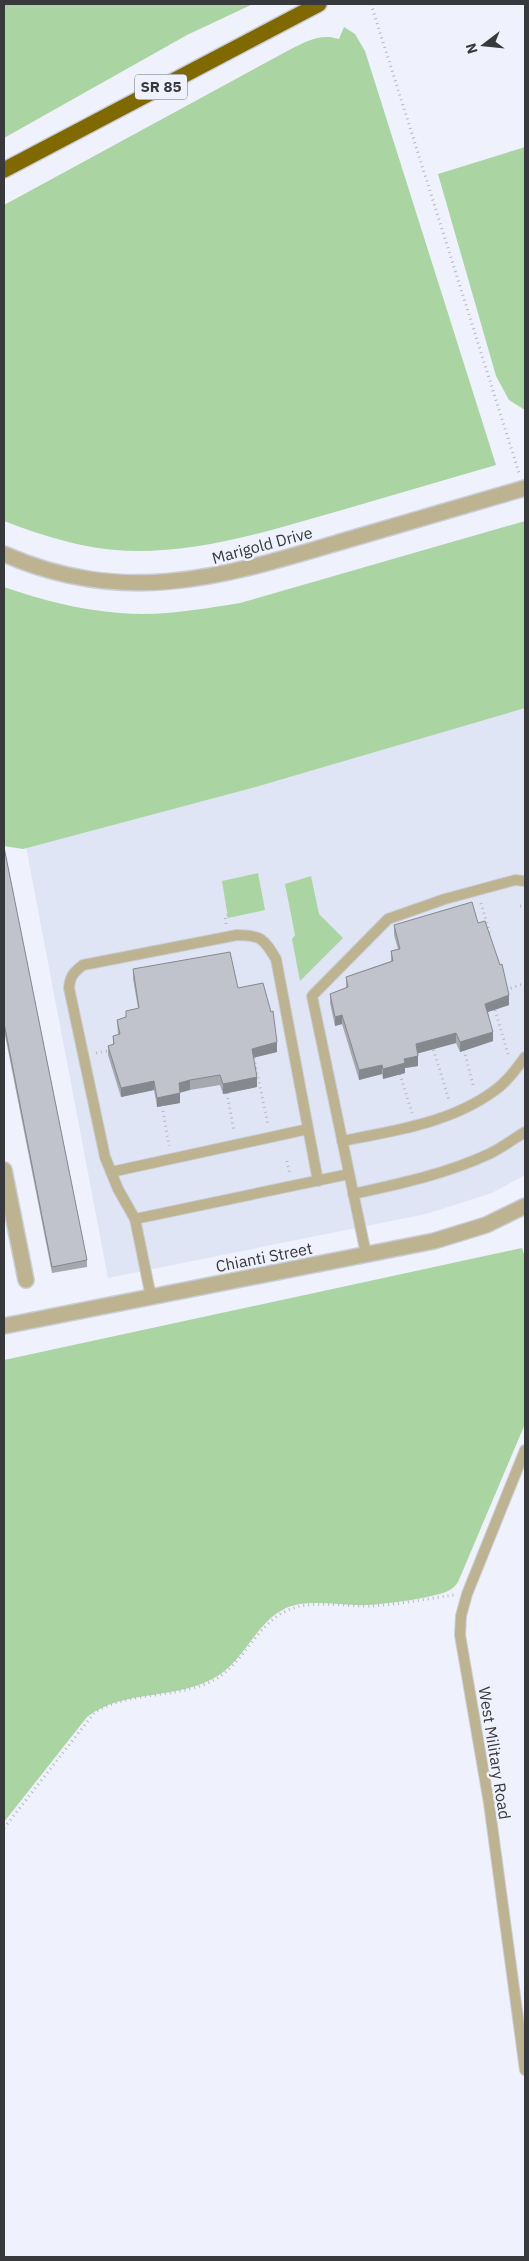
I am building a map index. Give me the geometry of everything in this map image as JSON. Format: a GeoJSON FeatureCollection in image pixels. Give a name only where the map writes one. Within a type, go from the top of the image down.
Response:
{"type":"FeatureCollection","features":[{"type":"Feature","properties":{"kind":"highway","name":"SR 85"},"geometry":{"type":"LineString","coordinates":[[4,170],[319,4]]}},
{"type":"Feature","properties":{"kind":"street","name":"Marigold Drive"},"geometry":{"type":"LineString","coordinates":[[4,554],[36,566],[89,579],[142,583],[196,580],[251,568],[524,488]]}},
{"type":"Feature","properties":{"kind":"street"},"geometry":{"type":"LineString","coordinates":[[4,1170],[7,1207],[26,1280]]}},
{"type":"Feature","properties":{"kind":"street","name":"Chianti Street"},"geometry":{"type":"LineString","coordinates":[[4,1326],[460,1234],[486,1225],[525,1206]]}},
{"type":"Feature","properties":{"kind":"lane"},"geometry":{"type":"LineString","coordinates":[[366,1254],[312,996],[388,919],[510,881],[525,881]]}},
{"type":"Feature","properties":{"kind":"lane"},"geometry":{"type":"LineString","coordinates":[[151,1297],[135,1219],[118,1190],[105,1157],[69,988],[70,977],[83,965],[237,935],[253,935],[265,940],[276,959],[318,1181]]}},
{"type":"Feature","properties":{"kind":"lane"},"geometry":{"type":"LineString","coordinates":[[342,1142],[434,1121],[460,1110],[494,1091],[514,1073],[525,1057]]}},
{"type":"Feature","properties":{"kind":"lane"},"geometry":{"type":"LineString","coordinates":[[111,1172],[308,1129]]}},
{"type":"Feature","properties":{"kind":"lane"},"geometry":{"type":"LineString","coordinates":[[353,1194],[413,1181],[454,1168],[490,1153],[525,1132]]}},
{"type":"Feature","properties":{"kind":"lane"},"geometry":{"type":"LineString","coordinates":[[135,1219],[349,1174]]}},
{"type":"Feature","properties":{"kind":"lane","name":"West Military Road"},"geometry":{"type":"LineString","coordinates":[[525,1450],[468,1594],[461,1616],[460,1635],[489,1803],[525,2070]]}},
{"type":"Feature","properties":{"kind":"path"},"geometry":{"type":"LineString","coordinates":[[371,4],[524,488]]}},
{"type":"Feature","properties":{"kind":"path"},"geometry":{"type":"LineString","coordinates":[[481,902],[490,934],[486,935]]}},
{"type":"Feature","properties":{"kind":"path"},"geometry":{"type":"LineString","coordinates":[[520,906],[525,905]]}},
{"type":"Feature","properties":{"kind":"path"},"geometry":{"type":"LineString","coordinates":[[227,927],[225,916],[228,915]]}},
{"type":"Feature","properties":{"kind":"path"},"geometry":{"type":"LineString","coordinates":[[506,990],[525,984]]}},
{"type":"Feature","properties":{"kind":"path"},"geometry":{"type":"LineString","coordinates":[[496,1010],[508,1054]]}},
{"type":"Feature","properties":{"kind":"path"},"geometry":{"type":"LineString","coordinates":[[430,1038],[449,1100]]}},
{"type":"Feature","properties":{"kind":"path"},"geometry":{"type":"LineString","coordinates":[[95,1054],[114,1049]]}},
{"type":"Feature","properties":{"kind":"path"},"geometry":{"type":"LineString","coordinates":[[464,1050],[473,1085]]}},
{"type":"Feature","properties":{"kind":"path"},"geometry":{"type":"LineString","coordinates":[[254,1058],[268,1125]]}},
{"type":"Feature","properties":{"kind":"path"},"geometry":{"type":"LineString","coordinates":[[400,1074],[412,1113]]}},
{"type":"Feature","properties":{"kind":"path"},"geometry":{"type":"LineString","coordinates":[[227,1093],[234,1132]]}},
{"type":"Feature","properties":{"kind":"path"},"geometry":{"type":"LineString","coordinates":[[163,1111],[169,1146]]}},
{"type":"Feature","properties":{"kind":"path"},"geometry":{"type":"LineString","coordinates":[[4,1828],[95,1712],[110,1704],[195,1687],[219,1677],[236,1663],[266,1626],[282,1613],[305,1605],[372,1606],[468,1594]]}},
{"type":"Feature","properties":{"kind":"shaded area"},"geometry":{"type":"Polygon","coordinates":[[[525,706],[525,1175],[492,1193],[426,1214],[108,1278],[26,847],[252,788],[525,706]]]}},
{"type":"Feature","properties":{"kind":"green space"},"geometry":{"type":"Polygon","coordinates":[[[4,4],[253,4],[187,35],[4,138],[4,4]]]}},
{"type":"Feature","properties":{"kind":"green space"},"geometry":{"type":"Polygon","coordinates":[[[344,27],[355,34],[365,51],[496,465],[281,527],[185,548],[136,551],[102,549],[52,538],[4,521],[4,205],[297,46],[320,37],[339,39],[344,27]]]}},
{"type":"Feature","properties":{"kind":"green space"},"geometry":{"type":"Polygon","coordinates":[[[525,147],[525,410],[509,400],[496,376],[438,174],[525,147]]]}},
{"type":"Feature","properties":{"kind":"green space"},"geometry":{"type":"Polygon","coordinates":[[[525,521],[525,708],[252,788],[23,849],[4,846],[4,587],[61,604],[105,612],[150,614],[195,610],[240,603],[525,521]]]}},
{"type":"Feature","properties":{"kind":"green space"},"geometry":{"type":"Polygon","coordinates":[[[258,873],[265,910],[228,918],[222,881],[258,873]]]}},
{"type":"Feature","properties":{"kind":"green space"},"geometry":{"type":"Polygon","coordinates":[[[311,876],[319,914],[343,938],[300,981],[292,939],[295,935],[285,884],[311,876]]]}},
{"type":"Feature","properties":{"kind":"green space"},"geometry":{"type":"Polygon","coordinates":[[[522,1248],[525,1257],[525,1424],[458,1582],[450,1590],[443,1593],[398,1602],[368,1605],[309,1603],[286,1608],[265,1624],[239,1657],[219,1675],[204,1683],[187,1688],[118,1702],[102,1708],[87,1717],[4,1822],[4,1360],[522,1248]]]}},
{"type":"Feature","properties":{"kind":"building"},"geometry":{"type":"Polygon","coordinates":[[[4,847],[87,1260],[52,1267],[4,1023],[4,847]]]}},
{"type":"Feature","properties":{"kind":"building"},"geometry":{"type":"Polygon","coordinates":[[[472,902],[478,923],[485,921],[500,965],[502,964],[509,995],[485,1004],[493,1032],[460,1042],[456,1033],[416,1044],[418,1056],[404,1059],[405,1063],[383,1069],[382,1065],[359,1070],[342,1015],[335,1017],[330,994],[348,987],[346,977],[393,961],[391,951],[400,949],[394,925],[472,902]]]}},
{"type":"Feature","properties":{"kind":"building"},"geometry":{"type":"Polygon","coordinates":[[[230,952],[238,988],[263,983],[271,1012],[273,1011],[277,1042],[252,1049],[257,1077],[223,1084],[220,1075],[190,1080],[179,1083],[180,1093],[157,1098],[154,1081],[121,1088],[108,1046],[114,1044],[113,1036],[120,1034],[117,1020],[126,1017],[126,1011],[139,1008],[133,969],[230,952]]]}}]}
